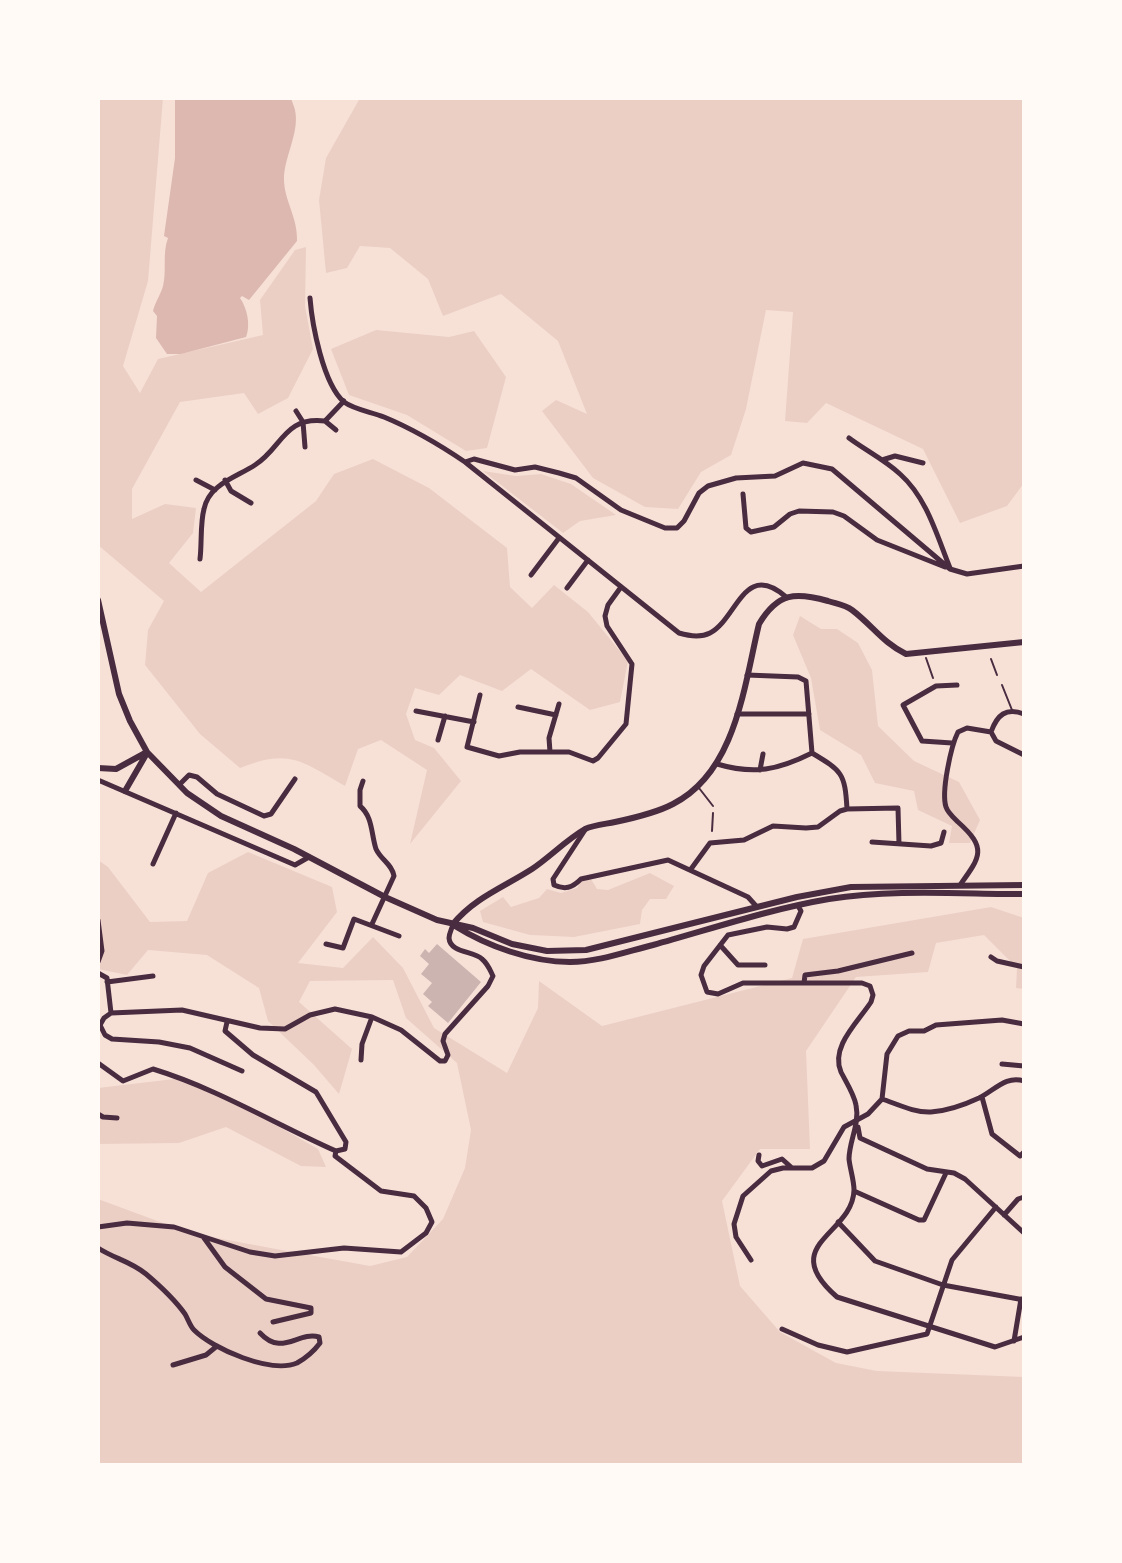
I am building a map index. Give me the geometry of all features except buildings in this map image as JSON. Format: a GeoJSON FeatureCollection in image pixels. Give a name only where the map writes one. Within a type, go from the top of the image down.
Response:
{"type":"FeatureCollection","features":[{"type":"Feature","properties":{"kind":"street"},"geometry":{"type":"LineString","coordinates":[[310,298],[311,318],[318,344],[331,383],[344,401],[442,446],[679,633],[707,635],[718,628],[747,589],[757,586],[777,589],[786,597]]}},
{"type":"Feature","properties":{"kind":"street"},"geometry":{"type":"LineString","coordinates":[[325,421],[344,401]]}},
{"type":"Feature","properties":{"kind":"street"},"geometry":{"type":"LineString","coordinates":[[296,411],[303,422],[305,447]]}},
{"type":"Feature","properties":{"kind":"street"},"geometry":{"type":"LineString","coordinates":[[200,559],[204,507],[225,480],[256,465],[281,437],[303,422],[325,421],[336,430]]}},
{"type":"Feature","properties":{"kind":"street"},"geometry":{"type":"LineString","coordinates":[[849,438],[900,474],[924,505],[950,569]]}},
{"type":"Feature","properties":{"kind":"street"},"geometry":{"type":"LineString","coordinates":[[881,460],[895,456],[923,463]]}},
{"type":"Feature","properties":{"kind":"street"},"geometry":{"type":"LineString","coordinates":[[465,462],[474,459],[515,470],[535,467],[576,478],[621,510],[665,528],[677,528],[699,493],[708,486],[736,478],[775,476],[803,463],[816,464],[832,469],[950,569]]}},
{"type":"Feature","properties":{"kind":"street"},"geometry":{"type":"LineString","coordinates":[[196,480],[215,490]]}},
{"type":"Feature","properties":{"kind":"street"},"geometry":{"type":"LineString","coordinates":[[225,480],[231,491],[251,503]]}},
{"type":"Feature","properties":{"kind":"street"},"geometry":{"type":"LineString","coordinates":[[743,494],[746,528],[751,532],[774,527],[799,511],[833,512],[844,516],[877,540],[967,574],[1024,566]]}},
{"type":"Feature","properties":{"kind":"street"},"geometry":{"type":"LineString","coordinates":[[198,502],[204,507]]}},
{"type":"Feature","properties":{"kind":"street"},"geometry":{"type":"LineString","coordinates":[[531,575],[559,538]]}},
{"type":"Feature","properties":{"kind":"street"},"geometry":{"type":"LineString","coordinates":[[567,588],[588,560]]}},
{"type":"Feature","properties":{"kind":"street"},"geometry":{"type":"LineString","coordinates":[[480,695],[467,747],[499,756],[520,752],[569,752],[593,761],[598,758],[626,724],[632,664],[607,626],[605,616],[608,605],[621,587]]}},
{"type":"Feature","properties":{"kind":"street"},"geometry":{"type":"LineString","coordinates":[[242,1071],[190,1048],[159,1042],[112,1039],[105,1035],[100,1025],[111,1013],[182,1010],[227,1022],[285,1029],[310,1015],[335,1009],[372,1017],[401,1030],[440,1061],[445,1061],[448,1055],[443,1041],[445,1034],[488,986],[493,976],[486,962],[477,955],[451,944],[449,938],[453,924],[467,907],[532,869],[587,828],[672,805],[698,787],[717,764],[737,714],[759,624],[766,612],[786,597],[804,594],[848,607],[890,647],[906,654],[1024,642]]}},
{"type":"Feature","properties":{"kind":"street"},"geometry":{"type":"LineString","coordinates":[[98,600],[119,694],[147,752],[179,785],[221,816],[385,897],[512,944],[572,952],[610,946],[757,907],[851,887],[1024,885]]}},
{"type":"Feature","properties":{"kind":"street"},"geometry":{"type":"LineString","coordinates":[[746,675],[798,677],[806,681],[812,753]]}},
{"type":"Feature","properties":{"kind":"street"},"geometry":{"type":"LineString","coordinates":[[952,743],[922,741],[903,705],[936,686],[957,685]]}},
{"type":"Feature","properties":{"kind":"street"},"geometry":{"type":"LineString","coordinates":[[550,752],[549,738],[559,704]]}},
{"type":"Feature","properties":{"kind":"street"},"geometry":{"type":"LineString","coordinates":[[518,707],[556,715]]}},
{"type":"Feature","properties":{"kind":"street"},"geometry":{"type":"LineString","coordinates":[[416,711],[474,722]]}},
{"type":"Feature","properties":{"kind":"street"},"geometry":{"type":"LineString","coordinates":[[1024,714],[1013,711],[1002,713],[995,720],[991,732],[996,741],[1024,755]]}},
{"type":"Feature","properties":{"kind":"street"},"geometry":{"type":"LineString","coordinates":[[737,714],[809,714]]}},
{"type":"Feature","properties":{"kind":"street"},"geometry":{"type":"LineString","coordinates":[[438,740],[445,716]]}},
{"type":"Feature","properties":{"kind":"street"},"geometry":{"type":"LineString","coordinates":[[960,885],[977,860],[979,847],[975,837],[946,809],[952,743],[958,732],[967,728],[991,732]]}},
{"type":"Feature","properties":{"kind":"street"},"geometry":{"type":"LineString","coordinates":[[98,768],[116,769],[147,752]]}},
{"type":"Feature","properties":{"kind":"street"},"geometry":{"type":"LineString","coordinates":[[125,791],[147,752]]}},
{"type":"Feature","properties":{"kind":"street"},"geometry":{"type":"LineString","coordinates":[[717,764],[760,770],[790,764],[812,753]]}},
{"type":"Feature","properties":{"kind":"street"},"geometry":{"type":"LineString","coordinates":[[812,753],[838,768],[846,781],[847,809]]}},
{"type":"Feature","properties":{"kind":"street"},"geometry":{"type":"LineString","coordinates":[[760,770],[763,754]]}},
{"type":"Feature","properties":{"kind":"street"},"geometry":{"type":"LineString","coordinates":[[179,785],[189,775],[197,777],[217,794],[264,816],[271,814],[295,779]]}},
{"type":"Feature","properties":{"kind":"street"},"geometry":{"type":"LineString","coordinates":[[98,780],[295,865],[309,857]]}},
{"type":"Feature","properties":{"kind":"street"},"geometry":{"type":"LineString","coordinates":[[363,781],[360,806],[368,812],[381,857],[393,868],[394,876],[372,924]]}},
{"type":"Feature","properties":{"kind":"street"},"geometry":{"type":"LineString","coordinates":[[691,869],[710,843],[744,840],[773,826],[818,827],[847,809],[898,808],[899,844]]}},
{"type":"Feature","properties":{"kind":"street"},"geometry":{"type":"LineString","coordinates":[[153,864],[176,813]]}},
{"type":"Feature","properties":{"kind":"street"},"geometry":{"type":"LineString","coordinates":[[587,828],[553,879],[554,885],[562,889],[574,886],[581,879],[668,860],[748,897],[757,907]]}},
{"type":"Feature","properties":{"kind":"street"},"geometry":{"type":"LineString","coordinates":[[872,842],[931,846],[941,843],[944,832]]}},
{"type":"Feature","properties":{"kind":"street"},"geometry":{"type":"LineString","coordinates":[[453,924],[469,935],[521,955],[566,962],[613,956],[798,906],[873,894],[1024,894]]}},
{"type":"Feature","properties":{"kind":"street"},"geometry":{"type":"LineString","coordinates":[[798,906],[801,911],[794,927],[767,927],[728,935],[704,966],[701,975],[707,992],[718,994],[743,983],[862,983],[870,986],[873,995],[871,1002],[841,1046],[837,1058],[856,1104],[860,1138],[927,1169],[954,1173],[965,1179],[1024,1233]]}},
{"type":"Feature","properties":{"kind":"street"},"geometry":{"type":"LineString","coordinates":[[326,944],[343,948],[354,919],[399,936]]}},
{"type":"Feature","properties":{"kind":"street"},"geometry":{"type":"LineString","coordinates":[[98,962],[102,951],[99,922],[107,923]]}},
{"type":"Feature","properties":{"kind":"street"},"geometry":{"type":"LineString","coordinates":[[720,945],[738,965],[765,965]]}},
{"type":"Feature","properties":{"kind":"street"},"geometry":{"type":"LineString","coordinates":[[804,983],[805,975],[838,971],[912,953]]}},
{"type":"Feature","properties":{"kind":"street"},"geometry":{"type":"LineString","coordinates":[[991,957],[1024,967]]}},
{"type":"Feature","properties":{"kind":"street"},"geometry":{"type":"LineString","coordinates":[[98,973],[107,978],[111,1013]]}},
{"type":"Feature","properties":{"kind":"street"},"geometry":{"type":"LineString","coordinates":[[107,982],[153,976]]}},
{"type":"Feature","properties":{"kind":"street"},"geometry":{"type":"LineString","coordinates":[[361,1060],[362,1044],[372,1017]]}},
{"type":"Feature","properties":{"kind":"street"},"geometry":{"type":"LineString","coordinates":[[751,1260],[736,1237],[734,1224],[743,1196],[771,1171],[820,1165],[844,1127],[857,1122],[882,1099],[887,1054],[898,1036],[909,1031],[924,1031],[936,1025],[1002,1020],[1024,1024]]}},
{"type":"Feature","properties":{"kind":"street"},"geometry":{"type":"LineString","coordinates":[[98,1063],[123,1081],[153,1069],[178,1077],[237,1101],[250,1111],[336,1151],[345,1149],[346,1142],[316,1092],[253,1055],[225,1031],[227,1022]]}},
{"type":"Feature","properties":{"kind":"street"},"geometry":{"type":"LineString","coordinates":[[1002,1064],[1024,1066]]}},
{"type":"Feature","properties":{"kind":"street"},"geometry":{"type":"LineString","coordinates":[[882,1099],[921,1112],[932,1112],[982,1097],[1008,1080],[1024,1081]]}},
{"type":"Feature","properties":{"kind":"street"},"geometry":{"type":"LineString","coordinates":[[982,1097],[992,1134],[1020,1156],[1024,1152]]}},
{"type":"Feature","properties":{"kind":"street"},"geometry":{"type":"LineString","coordinates":[[98,1114],[117,1118]]}},
{"type":"Feature","properties":{"kind":"street"},"geometry":{"type":"LineString","coordinates":[[857,1122],[849,1157],[854,1191],[849,1209],[815,1250],[815,1267],[821,1282],[837,1297],[995,1347],[1024,1337]]}},
{"type":"Feature","properties":{"kind":"street"},"geometry":{"type":"LineString","coordinates":[[98,1227],[127,1223],[174,1227],[275,1256],[344,1248],[401,1252],[426,1233],[432,1222],[426,1208],[414,1196],[381,1191],[335,1156],[336,1151]]}},
{"type":"Feature","properties":{"kind":"street"},"geometry":{"type":"LineString","coordinates":[[759,1155],[758,1161],[762,1166],[782,1159],[792,1168]]}},
{"type":"Feature","properties":{"kind":"street"},"geometry":{"type":"LineString","coordinates":[[854,1191],[924,1220],[946,1173]]}},
{"type":"Feature","properties":{"kind":"street"},"geometry":{"type":"LineString","coordinates":[[1004,1215],[1018,1199],[1024,1197]]}},
{"type":"Feature","properties":{"kind":"street"},"geometry":{"type":"LineString","coordinates":[[782,1329],[818,1345],[847,1352],[927,1334],[952,1260],[996,1207]]}},
{"type":"Feature","properties":{"kind":"street"},"geometry":{"type":"LineString","coordinates":[[838,1222],[875,1261],[943,1285],[1022,1300],[1013,1342]]}},
{"type":"Feature","properties":{"kind":"street"},"geometry":{"type":"LineString","coordinates":[[204,1237],[225,1267],[266,1299],[311,1308],[311,1313],[304,1316],[273,1322]]}},
{"type":"Feature","properties":{"kind":"street"},"geometry":{"type":"LineString","coordinates":[[98,1248],[112,1258],[131,1262],[184,1312],[194,1329],[217,1346],[259,1363],[288,1365],[298,1362],[320,1343],[319,1337],[312,1335],[288,1344],[273,1342],[260,1333]]}},
{"type":"Feature","properties":{"kind":"street"},"geometry":{"type":"LineString","coordinates":[[173,1365],[206,1355],[217,1346]]}},
{"type":"Feature","properties":{"kind":"lane"},"geometry":{"type":"LineString","coordinates":[[991,659],[997,675]]}},
{"type":"Feature","properties":{"kind":"lane"},"geometry":{"type":"LineString","coordinates":[[1002,685],[1013,711]]}},
{"type":"Feature","properties":{"kind":"lane"},"geometry":{"type":"LineString","coordinates":[[698,787],[713,806]]}},
{"type":"Feature","properties":{"kind":"path"},"geometry":{"type":"LineString","coordinates":[[924,653],[936,686]]}},
{"type":"Feature","properties":{"kind":"path"},"geometry":{"type":"LineString","coordinates":[[712,831],[713,806]]}},
{"type":"Feature","properties":{"kind":"shaded area"},"geometry":{"type":"Polygon","coordinates":[[[98,98],[163,98],[148,281],[123,366],[140,393],[158,359],[263,335],[260,300],[295,250],[306,247],[305,306],[313,349],[288,398],[258,414],[244,393],[180,402],[132,489],[132,519],[165,504],[196,508],[193,533],[169,563],[201,592],[316,501],[334,474],[373,459],[429,488],[507,548],[510,587],[532,608],[554,585],[588,612],[628,661],[620,702],[590,710],[531,669],[502,691],[460,675],[439,695],[415,688],[406,714],[415,740],[434,748],[461,781],[410,844],[427,770],[381,740],[358,749],[345,786],[295,760],[271,759],[240,768],[200,734],[145,665],[148,630],[164,601],[98,545],[98,98]]]}},
{"type":"Feature","properties":{"kind":"shaded area"},"geometry":{"type":"Polygon","coordinates":[[[175,98],[291,98],[296,118],[284,179],[297,241],[249,300],[240,298],[248,317],[246,337],[181,354],[167,354],[156,338],[157,316],[153,311],[164,280],[168,238],[164,236],[175,158],[175,98]]]}},
{"type":"Feature","properties":{"kind":"shaded area"},"geometry":{"type":"Polygon","coordinates":[[[360,98],[1024,98],[1024,483],[1007,506],[960,523],[923,449],[826,403],[807,423],[785,421],[793,312],[766,310],[746,409],[731,455],[701,472],[678,509],[645,507],[593,478],[542,411],[556,400],[587,414],[558,341],[501,294],[443,316],[428,279],[390,248],[360,246],[347,268],[326,273],[319,200],[326,158],[360,98]]]}},
{"type":"Feature","properties":{"kind":"shaded area"},"geometry":{"type":"Polygon","coordinates":[[[376,330],[449,337],[474,331],[506,377],[487,448],[466,451],[407,415],[349,395],[331,349],[376,330]]]}},
{"type":"Feature","properties":{"kind":"shaded area"},"geometry":{"type":"Polygon","coordinates":[[[483,471],[516,476],[541,474],[571,484],[616,515],[580,521],[563,533],[483,471]]]}},
{"type":"Feature","properties":{"kind":"shaded area"},"geometry":{"type":"Polygon","coordinates":[[[800,616],[821,629],[837,629],[858,643],[872,670],[878,726],[914,761],[959,782],[980,820],[970,843],[949,843],[952,826],[918,810],[914,791],[875,783],[861,755],[820,730],[811,678],[793,635],[800,616]]]}},
{"type":"Feature","properties":{"kind":"shaded area"},"geometry":{"type":"Polygon","coordinates":[[[248,852],[332,887],[337,912],[298,963],[343,968],[373,937],[403,968],[434,1028],[507,1073],[538,1008],[539,981],[602,1026],[792,978],[803,939],[991,907],[1024,918],[1024,989],[1016,988],[1017,968],[984,935],[936,943],[928,972],[856,977],[806,1051],[810,1149],[760,1149],[722,1201],[740,1286],[780,1332],[836,1363],[877,1371],[1024,1377],[1024,1465],[98,1465],[98,1199],[190,1233],[370,1266],[407,1257],[443,1219],[465,1168],[471,1130],[457,1063],[406,1018],[393,980],[310,981],[299,1002],[352,1049],[339,1094],[268,1021],[259,988],[207,955],[148,950],[127,975],[98,969],[98,860],[108,867],[150,922],[187,921],[208,873],[248,852]]]}},
{"type":"Feature","properties":{"kind":"shaded area"},"geometry":{"type":"Polygon","coordinates":[[[650,873],[674,886],[666,899],[650,899],[642,910],[640,924],[574,937],[530,935],[483,922],[480,911],[503,897],[511,907],[539,898],[547,889],[561,893],[577,888],[581,881],[591,879],[597,889],[608,890],[650,873]]]}},
{"type":"Feature","properties":{"kind":"shaded area"},"geometry":{"type":"Polygon","coordinates":[[[174,1079],[236,1102],[318,1149],[326,1167],[301,1166],[226,1127],[179,1143],[98,1144],[98,1088],[174,1079]]]}}]}
